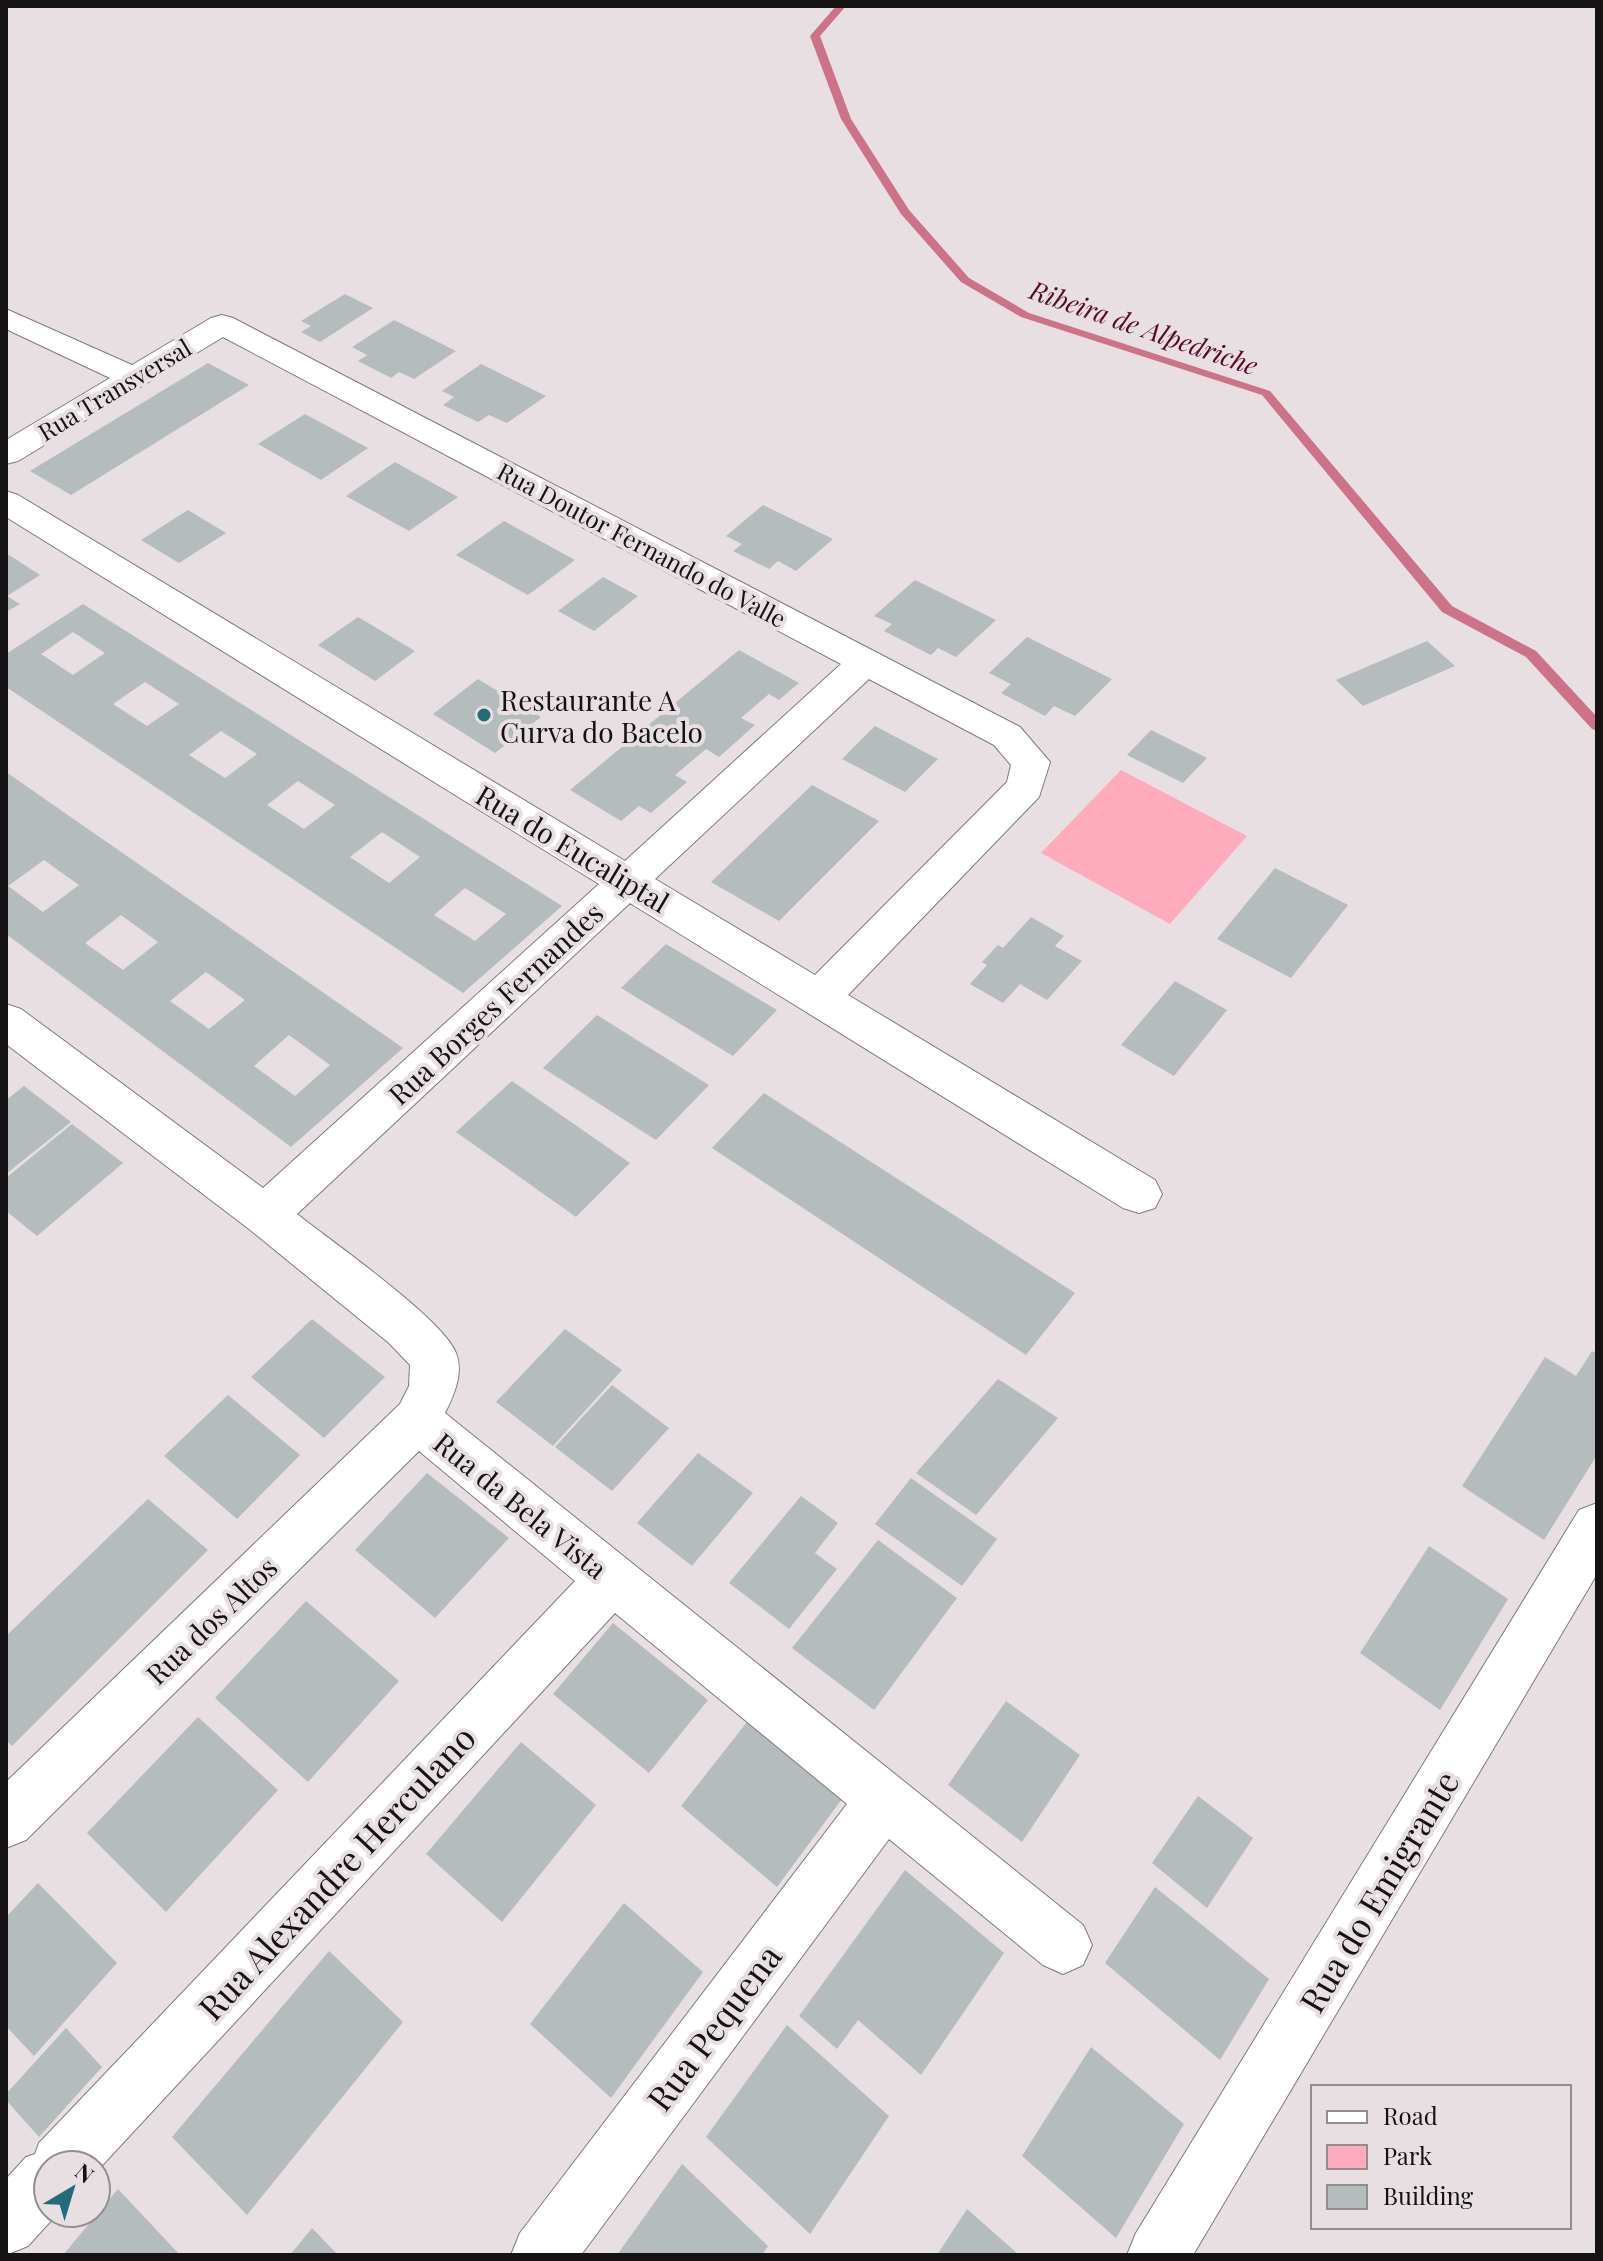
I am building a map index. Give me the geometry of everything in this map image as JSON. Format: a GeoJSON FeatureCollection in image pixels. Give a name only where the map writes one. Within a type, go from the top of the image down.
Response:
{"type":"FeatureCollection","features":[{"type":"Feature","properties":{"kind":"street"},"geometry":{"type":"LineString","coordinates":[[6,318],[133,377]]}},
{"type":"Feature","properties":{"kind":"street","name":"Rua Transversal"},"geometry":{"type":"LineString","coordinates":[[6,454],[222,324]]}},
{"type":"Feature","properties":{"kind":"street","name":"Rua Doutor Fernando do Valle"},"geometry":{"type":"LineString","coordinates":[[222,324],[1007,736],[1031,762],[1025,787],[819,998]]}},
{"type":"Feature","properties":{"kind":"street","name":"Rua do Eucaliptal"},"geometry":{"type":"LineString","coordinates":[[6,502],[1139,1194]]}},
{"type":"Feature","properties":{"kind":"street","name":"Rua Borges Fernandes"},"geometry":{"type":"LineString","coordinates":[[265,1215],[866,662]]}},
{"type":"Feature","properties":{"kind":"street","name":"Rua da Bela Vista"},"geometry":{"type":"LineString","coordinates":[[6,1021],[265,1215],[406,1328],[434,1357],[433,1387],[417,1420],[1063,1945]]}},
{"type":"Feature","properties":{"kind":"street","name":"Rua dos Altos"},"geometry":{"type":"LineString","coordinates":[[10,1809],[417,1420]]}},
{"type":"Feature","properties":{"kind":"street","name":"Rua do Emigrante"},"geometry":{"type":"LineString","coordinates":[[1158,2255],[1597,1527]]}},
{"type":"Feature","properties":{"kind":"street","name":"Rua Alexandre Herculano"},"geometry":{"type":"LineString","coordinates":[[76,2149],[612,1579]]}},
{"type":"Feature","properties":{"kind":"street","name":"Rua Pequena"},"geometry":{"type":"LineString","coordinates":[[542,2255],[884,1800]]}},
{"type":"Feature","properties":{"kind":"street"},"geometry":{"type":"LineString","coordinates":[[6,2224],[32,2196]]}},
{"type":"Feature","properties":{"kind":"green space"},"geometry":{"type":"Polygon","coordinates":[[[1121,770],[1247,836],[1170,924],[1041,853],[1121,770]]]}},
{"type":"Feature","properties":{"kind":"building"},"geometry":{"type":"Polygon","coordinates":[[[345,294],[373,308],[320,342],[301,332],[311,326],[301,321],[345,294]]]}},
{"type":"Feature","properties":{"kind":"building"},"geometry":{"type":"Polygon","coordinates":[[[394,320],[456,351],[414,379],[399,372],[391,378],[358,361],[367,355],[352,347],[394,320]]]}},
{"type":"Feature","properties":{"kind":"building"},"geometry":{"type":"Polygon","coordinates":[[[208,363],[249,385],[71,495],[30,471],[208,363]]]}},
{"type":"Feature","properties":{"kind":"building"},"geometry":{"type":"Polygon","coordinates":[[[481,364],[546,396],[507,423],[489,415],[478,422],[443,405],[454,397],[442,391],[481,364]]]}},
{"type":"Feature","properties":{"kind":"building"},"geometry":{"type":"Polygon","coordinates":[[[305,414],[368,448],[321,480],[258,444],[305,414]]]}},
{"type":"Feature","properties":{"kind":"building"},"geometry":{"type":"Polygon","coordinates":[[[395,462],[458,497],[409,531],[346,496],[395,462]]]}},
{"type":"Feature","properties":{"kind":"building"},"geometry":{"type":"Polygon","coordinates":[[[763,505],[833,539],[796,571],[778,561],[769,569],[733,551],[742,544],[726,536],[763,505]]]}},
{"type":"Feature","properties":{"kind":"building"},"geometry":{"type":"Polygon","coordinates":[[[188,510],[226,533],[179,563],[141,540],[188,510]]]}},
{"type":"Feature","properties":{"kind":"building"},"geometry":{"type":"Polygon","coordinates":[[[504,521],[575,560],[528,595],[456,555],[504,521]]]}},
{"type":"Feature","properties":{"kind":"building"},"geometry":{"type":"Polygon","coordinates":[[[6,553],[40,575],[7,596],[20,604],[6,612],[6,553]]]}},
{"type":"Feature","properties":{"kind":"building"},"geometry":{"type":"Polygon","coordinates":[[[603,577],[638,596],[594,631],[558,611],[603,577]]]}},
{"type":"Feature","properties":{"kind":"building"},"geometry":{"type":"Polygon","coordinates":[[[915,580],[996,620],[956,657],[938,648],[931,655],[884,631],[892,624],[874,616],[915,580]]]}},
{"type":"Feature","properties":{"kind":"building"},"geometry":{"type":"Polygon","coordinates":[[[83,604],[562,906],[463,993],[6,687],[6,654],[83,604]],[[73,632],[41,654],[73,675],[105,653],[73,632]],[[145,682],[113,704],[147,726],[179,704],[145,682]],[[221,731],[189,755],[225,778],[257,754],[221,731]],[[298,781],[267,805],[304,829],[335,805],[298,781]],[[382,832],[350,857],[389,883],[420,857],[382,832]],[[465,888],[434,915],[475,941],[506,914],[465,888]]]}},
{"type":"Feature","properties":{"kind":"building"},"geometry":{"type":"Polygon","coordinates":[[[358,617],[415,651],[375,681],[318,645],[358,617]]]}},
{"type":"Feature","properties":{"kind":"building"},"geometry":{"type":"Polygon","coordinates":[[[1027,637],[1112,679],[1075,716],[1054,706],[1045,716],[1001,693],[1011,684],[989,673],[1027,637]]]}},
{"type":"Feature","properties":{"kind":"building"},"geometry":{"type":"Polygon","coordinates":[[[1427,641],[1455,666],[1363,706],[1336,680],[1427,641]]]}},
{"type":"Feature","properties":{"kind":"building"},"geometry":{"type":"Polygon","coordinates":[[[739,650],[799,683],[779,700],[769,694],[741,718],[755,725],[719,757],[706,749],[675,775],[687,782],[651,813],[639,806],[621,821],[570,790],[739,650]]]}},
{"type":"Feature","properties":{"kind":"building"},"geometry":{"type":"Polygon","coordinates":[[[478,679],[541,717],[495,753],[433,714],[478,679]]]}},
{"type":"Feature","properties":{"kind":"building"},"geometry":{"type":"Polygon","coordinates":[[[875,726],[938,759],[905,792],[842,759],[875,726]]]}},
{"type":"Feature","properties":{"kind":"building"},"geometry":{"type":"Polygon","coordinates":[[[1151,730],[1207,758],[1183,783],[1127,755],[1151,730]]]}},
{"type":"Feature","properties":{"kind":"building"},"geometry":{"type":"Polygon","coordinates":[[[6,772],[403,1048],[291,1147],[6,934],[6,772]],[[44,860],[8,886],[43,912],[79,885],[44,860]],[[121,915],[85,943],[123,970],[158,942],[121,915]],[[206,972],[170,1001],[209,1029],[245,1000],[206,972]],[[289,1035],[254,1066],[295,1096],[330,1065],[289,1035]]]}},
{"type":"Feature","properties":{"kind":"building"},"geometry":{"type":"Polygon","coordinates":[[[812,785],[879,821],[779,921],[711,882],[812,785]]]}},
{"type":"Feature","properties":{"kind":"building"},"geometry":{"type":"Polygon","coordinates":[[[1275,868],[1348,905],[1291,978],[1217,939],[1275,868]]]}},
{"type":"Feature","properties":{"kind":"building"},"geometry":{"type":"Polygon","coordinates":[[[1031,917],[1064,936],[1055,946],[1082,961],[1047,1000],[1020,984],[1003,1003],[970,984],[987,965],[982,962],[998,945],[1003,948],[1031,917]]]}},
{"type":"Feature","properties":{"kind":"building"},"geometry":{"type":"Polygon","coordinates":[[[666,944],[777,1010],[733,1056],[621,988],[666,944]]]}},
{"type":"Feature","properties":{"kind":"building"},"geometry":{"type":"Polygon","coordinates":[[[1175,981],[1227,1010],[1174,1076],[1121,1045],[1175,981]]]}},
{"type":"Feature","properties":{"kind":"building"},"geometry":{"type":"Polygon","coordinates":[[[597,1015],[709,1085],[656,1140],[543,1068],[597,1015]]]}},
{"type":"Feature","properties":{"kind":"building"},"geometry":{"type":"Polygon","coordinates":[[[512,1081],[630,1163],[576,1217],[456,1132],[512,1081]]]}},
{"type":"Feature","properties":{"kind":"building"},"geometry":{"type":"Polygon","coordinates":[[[24,1086],[71,1122],[6,1174],[6,1100],[24,1086]]]}},
{"type":"Feature","properties":{"kind":"building"},"geometry":{"type":"Polygon","coordinates":[[[764,1093],[1075,1293],[1026,1355],[712,1148],[764,1093]]]}},
{"type":"Feature","properties":{"kind":"building"},"geometry":{"type":"Polygon","coordinates":[[[72,1124],[123,1163],[37,1236],[6,1211],[6,1178],[72,1124]]]}},
{"type":"Feature","properties":{"kind":"building"},"geometry":{"type":"Polygon","coordinates":[[[312,1319],[385,1377],[324,1438],[251,1377],[312,1319]]]}},
{"type":"Feature","properties":{"kind":"building"},"geometry":{"type":"Polygon","coordinates":[[[565,1329],[622,1370],[553,1446],[496,1402],[565,1329]]]}},
{"type":"Feature","properties":{"kind":"building"},"geometry":{"type":"Polygon","coordinates":[[[1592,1351],[1597,1354],[1597,1455],[1544,1540],[1462,1486],[1545,1357],[1576,1376],[1592,1351]]]}},
{"type":"Feature","properties":{"kind":"building"},"geometry":{"type":"Polygon","coordinates":[[[998,1379],[1058,1418],[976,1515],[916,1473],[998,1379]]]}},
{"type":"Feature","properties":{"kind":"building"},"geometry":{"type":"Polygon","coordinates":[[[612,1385],[669,1428],[612,1491],[555,1447],[612,1385]]]}},
{"type":"Feature","properties":{"kind":"building"},"geometry":{"type":"Polygon","coordinates":[[[228,1395],[300,1455],[237,1519],[164,1456],[228,1395]]]}},
{"type":"Feature","properties":{"kind":"building"},"geometry":{"type":"Polygon","coordinates":[[[698,1453],[753,1493],[692,1566],[637,1523],[698,1453]]]}},
{"type":"Feature","properties":{"kind":"building"},"geometry":{"type":"Polygon","coordinates":[[[427,1473],[509,1538],[435,1618],[355,1550],[427,1473]]]}},
{"type":"Feature","properties":{"kind":"building"},"geometry":{"type":"Polygon","coordinates":[[[911,1478],[997,1539],[962,1586],[875,1524],[911,1478]]]}},
{"type":"Feature","properties":{"kind":"building"},"geometry":{"type":"Polygon","coordinates":[[[801,1496],[838,1523],[815,1553],[837,1569],[789,1629],[729,1583],[801,1496]]]}},
{"type":"Feature","properties":{"kind":"building"},"geometry":{"type":"Polygon","coordinates":[[[148,1499],[208,1550],[12,1746],[6,1740],[6,1636],[148,1499]]]}},
{"type":"Feature","properties":{"kind":"building"},"geometry":{"type":"Polygon","coordinates":[[[878,1540],[957,1598],[874,1710],[792,1648],[878,1540]]]}},
{"type":"Feature","properties":{"kind":"building"},"geometry":{"type":"Polygon","coordinates":[[[1429,1546],[1508,1599],[1440,1710],[1360,1653],[1429,1546]]]}},
{"type":"Feature","properties":{"kind":"building"},"geometry":{"type":"Polygon","coordinates":[[[306,1601],[399,1681],[308,1782],[215,1698],[306,1601]]]}},
{"type":"Feature","properties":{"kind":"building"},"geometry":{"type":"Polygon","coordinates":[[[613,1623],[708,1700],[649,1773],[553,1694],[613,1623]]]}},
{"type":"Feature","properties":{"kind":"building"},"geometry":{"type":"Polygon","coordinates":[[[1006,1701],[1080,1755],[1022,1842],[948,1785],[1006,1701]]]}},
{"type":"Feature","properties":{"kind":"building"},"geometry":{"type":"Polygon","coordinates":[[[198,1717],[278,1790],[166,1912],[87,1833],[198,1717]]]}},
{"type":"Feature","properties":{"kind":"building"},"geometry":{"type":"Polygon","coordinates":[[[747,1722],[842,1799],[777,1887],[681,1806],[747,1722]]]}},
{"type":"Feature","properties":{"kind":"building"},"geometry":{"type":"Polygon","coordinates":[[[521,1742],[596,1805],[502,1922],[426,1854],[521,1742]]]}},
{"type":"Feature","properties":{"kind":"building"},"geometry":{"type":"Polygon","coordinates":[[[1198,1796],[1253,1838],[1207,1908],[1152,1863],[1198,1796]]]}},
{"type":"Feature","properties":{"kind":"building"},"geometry":{"type":"Polygon","coordinates":[[[905,1870],[1004,1953],[921,2075],[858,2020],[837,2049],[799,2016],[905,1870]]]}},
{"type":"Feature","properties":{"kind":"building"},"geometry":{"type":"Polygon","coordinates":[[[38,1883],[117,1963],[34,2056],[6,2026],[6,1917],[38,1883]]]}},
{"type":"Feature","properties":{"kind":"building"},"geometry":{"type":"Polygon","coordinates":[[[1155,1887],[1269,1979],[1220,2060],[1105,1963],[1155,1887]]]}},
{"type":"Feature","properties":{"kind":"building"},"geometry":{"type":"Polygon","coordinates":[[[624,1903],[703,1972],[611,2098],[530,2024],[624,1903]]]}},
{"type":"Feature","properties":{"kind":"building"},"geometry":{"type":"Polygon","coordinates":[[[329,1951],[403,2022],[247,2215],[172,2137],[329,1951]]]}},
{"type":"Feature","properties":{"kind":"building"},"geometry":{"type":"Polygon","coordinates":[[[787,2025],[889,2116],[810,2234],[706,2137],[787,2025]]]}},
{"type":"Feature","properties":{"kind":"building"},"geometry":{"type":"Polygon","coordinates":[[[66,2028],[102,2067],[39,2137],[6,2100],[6,2094],[66,2028]]]}},
{"type":"Feature","properties":{"kind":"building"},"geometry":{"type":"Polygon","coordinates":[[[1091,2047],[1184,2124],[1116,2238],[1022,2156],[1091,2047]]]}},
{"type":"Feature","properties":{"kind":"building"},"geometry":{"type":"Polygon","coordinates":[[[682,2164],[768,2246],[762,2255],[617,2255],[682,2164]]]}},
{"type":"Feature","properties":{"kind":"building"},"geometry":{"type":"Polygon","coordinates":[[[118,2189],[180,2255],[63,2255],[85,2229],[112,2229],[112,2196],[118,2189]]]}},
{"type":"Feature","properties":{"kind":"building"},"geometry":{"type":"Polygon","coordinates":[[[967,2209],[1019,2255],[937,2255],[967,2209]]]}},
{"type":"Feature","properties":{"kind":"building"},"geometry":{"type":"Polygon","coordinates":[[[312,2228],[338,2255],[290,2255],[312,2228]]]}},
{"type":"Feature","properties":{"kind":"waterway","name":"Ribeira de Alpedriche"},"geometry":{"type":"LineString","coordinates":[[841,6],[815,36],[846,119],[905,212],[965,280],[1025,315],[1266,393],[1447,609],[1531,654],[1597,726]]}},
{"type":"Feature","properties":{"kind":"place","name":"Restaurante A Curva do Bacelo"},"geometry":{"type":"Point","coordinates":[484,715]}}]}
